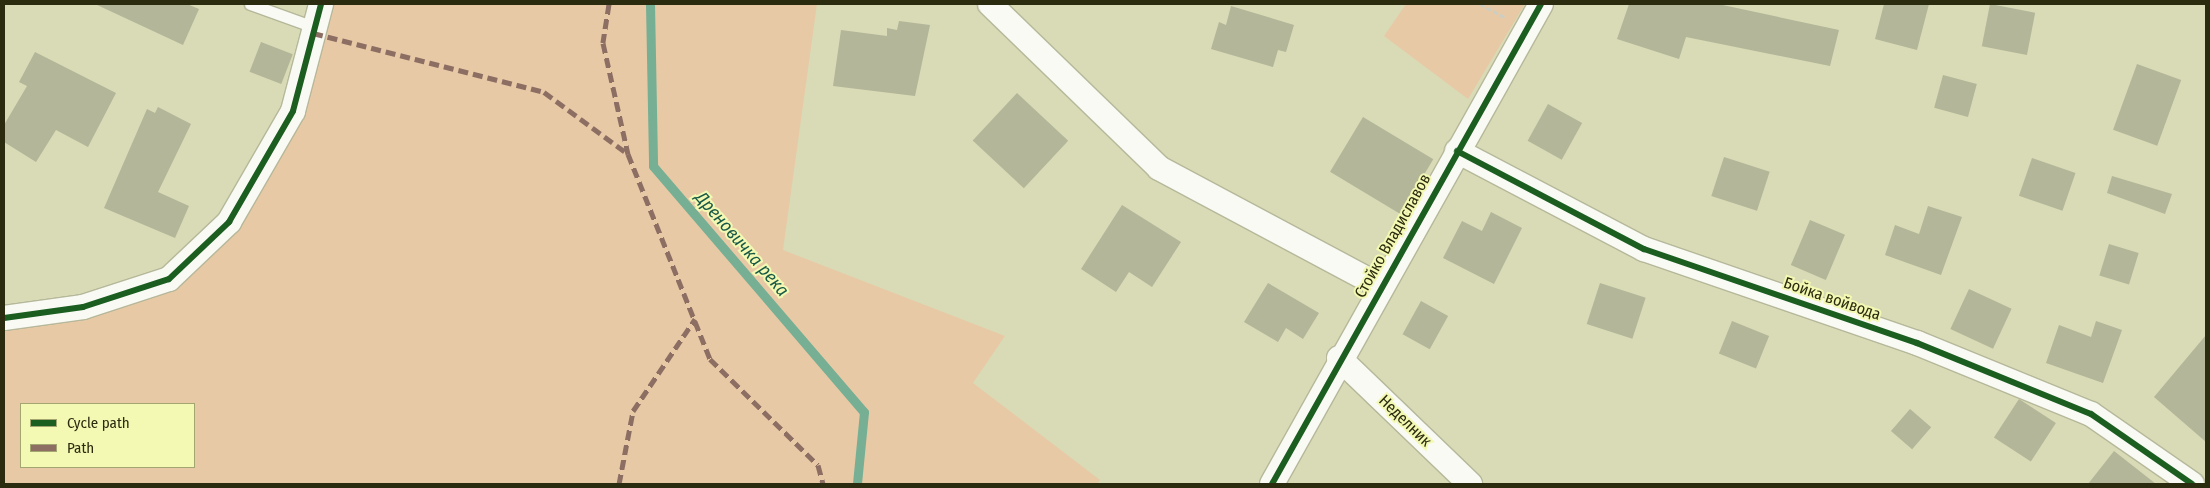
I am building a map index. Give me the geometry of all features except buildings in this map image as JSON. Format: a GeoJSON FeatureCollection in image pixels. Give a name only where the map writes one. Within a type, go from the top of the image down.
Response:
{"type":"FeatureCollection","features":[{"type":"Feature","properties":{"kind":"street"},"geometry":{"type":"LineString","coordinates":[[4,318],[83,307],[168,279],[234,214],[293,111],[321,4]]}},
{"type":"Feature","properties":{"kind":"street","name":"Стойко Владиславов"},"geometry":{"type":"LineString","coordinates":[[990,4],[1159,168],[1380,286]]}},
{"type":"Feature","properties":{"kind":"street","name":"Стойко Владиславов"},"geometry":{"type":"LineString","coordinates":[[1272,484],[1380,286],[1541,4]]}},
{"type":"Feature","properties":{"kind":"street","name":"Бойка войвода"},"geometry":{"type":"LineString","coordinates":[[1457,151],[1644,249],[1917,343],[2091,414],[2192,484]]}},
{"type":"Feature","properties":{"kind":"street","name":"Неделник"},"geometry":{"type":"LineString","coordinates":[[1340,358],[1470,484]]}},
{"type":"Feature","properties":{"kind":"lane"},"geometry":{"type":"LineString","coordinates":[[250,4],[314,27]]}},
{"type":"Feature","properties":{"kind":"shaded area"},"geometry":{"type":"Polygon","coordinates":[[[321,4],[817,4],[783,250],[1005,336],[973,383],[1100,480],[1097,484],[4,484],[4,318],[169,279],[229,222],[293,111],[321,4]]]}},
{"type":"Feature","properties":{"kind":"shaded area"},"geometry":{"type":"Polygon","coordinates":[[[1406,4],[1525,4],[1468,99],[1384,36],[1406,4]]]}},
{"type":"Feature","properties":{"kind":"waterway","name":"Дреновичка река"},"geometry":{"type":"LineString","coordinates":[[650,4],[653,166],[864,412],[857,484]]}},
{"type":"Feature","properties":{"kind":"marked path"},"geometry":{"type":"LineString","coordinates":[[609,4],[603,43],[628,154]]}},
{"type":"Feature","properties":{"kind":"marked path"},"geometry":{"type":"LineString","coordinates":[[313,33],[544,92],[628,154],[710,359],[818,465],[823,484]]}},
{"type":"Feature","properties":{"kind":"marked path"},"geometry":{"type":"LineString","coordinates":[[619,484],[633,411],[695,319]]}},
{"type":"Feature","properties":{"kind":"cycle path"},"geometry":{"type":"LineString","coordinates":[[4,318],[83,307],[169,279],[229,222],[293,111],[321,4]]}},
{"type":"Feature","properties":{"kind":"cycle path"},"geometry":{"type":"LineString","coordinates":[[1272,484],[1541,4]]}},
{"type":"Feature","properties":{"kind":"cycle path"},"geometry":{"type":"LineString","coordinates":[[1457,151],[1644,249],[1917,343],[2091,414],[2192,484]]}}]}
